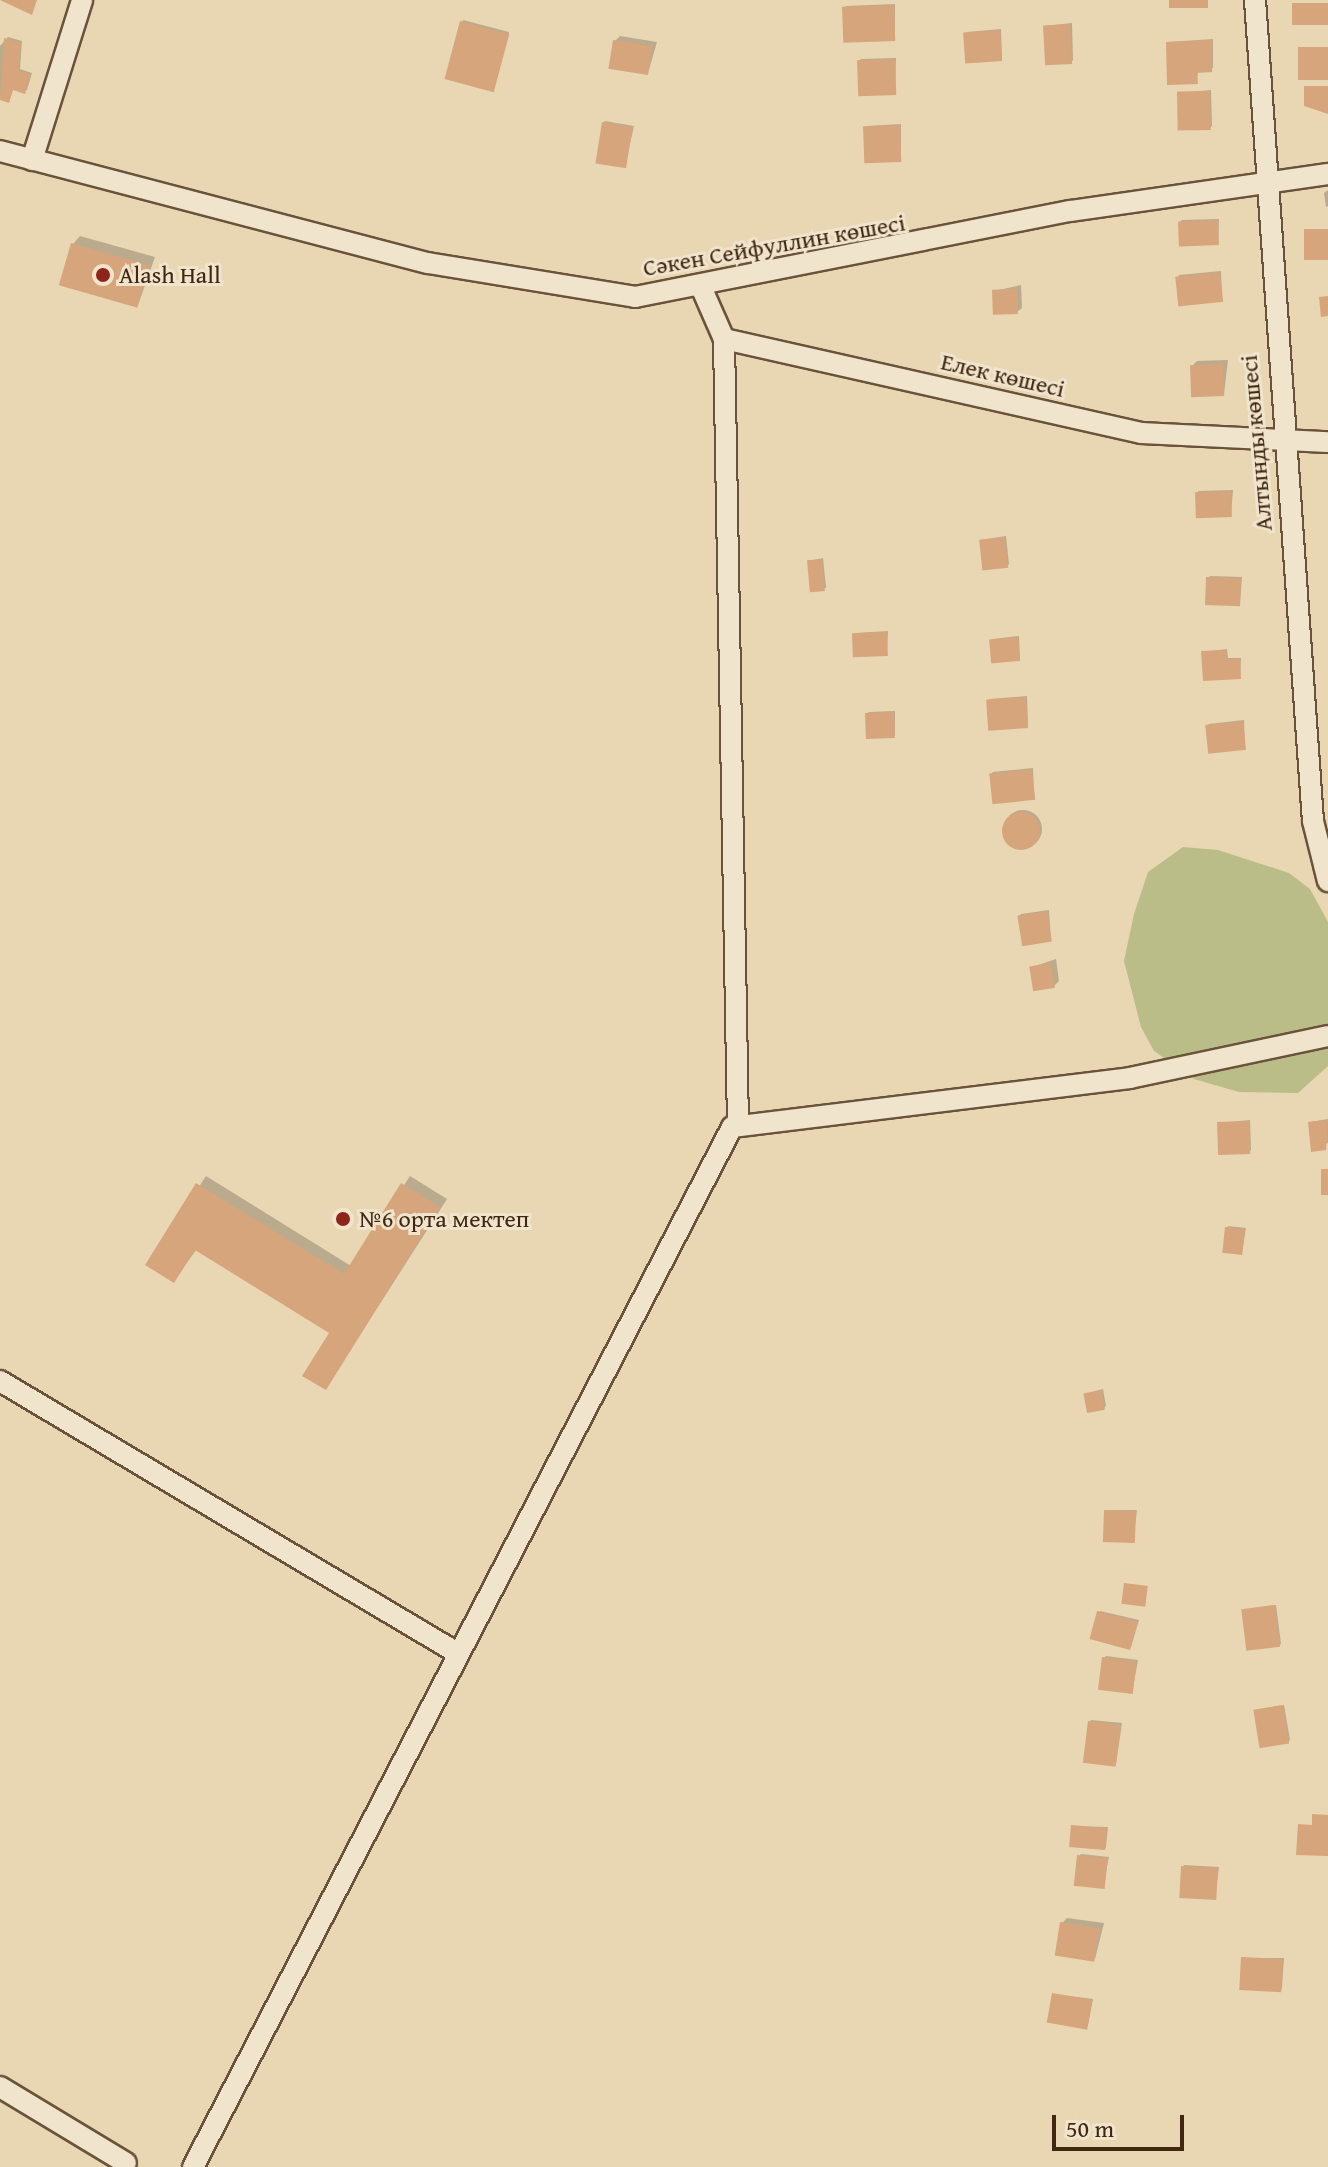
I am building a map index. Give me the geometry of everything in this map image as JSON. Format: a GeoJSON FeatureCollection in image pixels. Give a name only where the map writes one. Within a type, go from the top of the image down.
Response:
{"type":"FeatureCollection","features":[{"type":"Feature","properties":{"kind":"street"},"geometry":{"type":"LineString","coordinates":[[32,160],[82,0]]}},
{"type":"Feature","properties":{"kind":"street","name":"Алтынды көшесі"},"geometry":{"type":"LineString","coordinates":[[1255,0],[1262,184],[1313,821],[1328,881]]}},
{"type":"Feature","properties":{"kind":"street","name":"Сәкен Сейфуллин көшесі"},"geometry":{"type":"LineString","coordinates":[[0,151],[428,263],[635,297],[702,289],[1071,211],[1328,174]]}},
{"type":"Feature","properties":{"kind":"street"},"geometry":{"type":"LineString","coordinates":[[193,2167],[454,1651],[738,1126],[724,339],[702,289]]}},
{"type":"Feature","properties":{"kind":"street","name":"Елек көшесі"},"geometry":{"type":"LineString","coordinates":[[724,339],[1141,433],[1282,445],[1328,442]]}},
{"type":"Feature","properties":{"kind":"street"},"geometry":{"type":"LineString","coordinates":[[738,1126],[1130,1078],[1328,1036]]}},
{"type":"Feature","properties":{"kind":"street"},"geometry":{"type":"LineString","coordinates":[[0,1381],[454,1651]]}},
{"type":"Feature","properties":{"kind":"street"},"geometry":{"type":"LineString","coordinates":[[0,2087],[126,2163]]}},
{"type":"Feature","properties":{"kind":"green space"},"geometry":{"type":"Polygon","coordinates":[[[1183,847],[1218,850],[1289,873],[1310,889],[1328,922],[1328,1066],[1298,1093],[1239,1092],[1194,1079],[1154,1051],[1141,1027],[1124,961],[1134,914],[1148,872],[1183,847]]]}},
{"type":"Feature","properties":{"kind":"building"},"geometry":{"type":"Polygon","coordinates":[[[0,0],[37,0],[32,15],[0,0]]]}},
{"type":"Feature","properties":{"kind":"building"},"geometry":{"type":"Polygon","coordinates":[[[1169,0],[1208,0],[1208,8],[1169,8],[1169,0]]]}},
{"type":"Feature","properties":{"kind":"building"},"geometry":{"type":"Polygon","coordinates":[[[1292,3],[1328,3],[1328,25],[1292,25],[1292,3]]]}},
{"type":"Feature","properties":{"kind":"building"},"geometry":{"type":"Polygon","coordinates":[[[894,5],[895,41],[843,43],[842,7],[894,5]]]}},
{"type":"Feature","properties":{"kind":"building"},"geometry":{"type":"Polygon","coordinates":[[[460,21],[509,34],[494,92],[444,79],[460,21]]]}},
{"type":"Feature","properties":{"kind":"building"},"geometry":{"type":"Polygon","coordinates":[[[1070,24],[1072,64],[1045,65],[1043,25],[1070,24]]]}},
{"type":"Feature","properties":{"kind":"building"},"geometry":{"type":"Polygon","coordinates":[[[1000,30],[1002,61],[965,64],[963,33],[1000,30]]]}},
{"type":"Feature","properties":{"kind":"building"},"geometry":{"type":"Polygon","coordinates":[[[4,38],[21,43],[19,71],[31,75],[25,94],[13,90],[9,103],[0,100],[4,38]]]}},
{"type":"Feature","properties":{"kind":"building"},"geometry":{"type":"Polygon","coordinates":[[[613,40],[653,46],[648,75],[608,69],[613,40]]]}},
{"type":"Feature","properties":{"kind":"building"},"geometry":{"type":"Polygon","coordinates":[[[1212,40],[1212,72],[1197,73],[1198,84],[1167,85],[1166,42],[1212,40]]]}},
{"type":"Feature","properties":{"kind":"building"},"geometry":{"type":"Polygon","coordinates":[[[1298,47],[1328,47],[1328,80],[1298,80],[1298,47]]]}},
{"type":"Feature","properties":{"kind":"building"},"geometry":{"type":"Polygon","coordinates":[[[895,59],[896,95],[858,96],[857,60],[895,59]]]}},
{"type":"Feature","properties":{"kind":"building"},"geometry":{"type":"Polygon","coordinates":[[[1304,86],[1328,86],[1328,114],[1304,106],[1304,86]]]}},
{"type":"Feature","properties":{"kind":"building"},"geometry":{"type":"Polygon","coordinates":[[[1210,91],[1211,130],[1178,131],[1177,92],[1210,91]]]}},
{"type":"Feature","properties":{"kind":"building"},"geometry":{"type":"Polygon","coordinates":[[[602,122],[633,127],[626,168],[595,163],[602,122]]]}},
{"type":"Feature","properties":{"kind":"building"},"geometry":{"type":"Polygon","coordinates":[[[900,125],[901,162],[864,163],[863,126],[900,125]]]}},
{"type":"Feature","properties":{"kind":"building"},"geometry":{"type":"Polygon","coordinates":[[[1218,220],[1219,245],[1179,246],[1178,221],[1218,220]]]}},
{"type":"Feature","properties":{"kind":"building"},"geometry":{"type":"Polygon","coordinates":[[[1304,229],[1328,229],[1328,260],[1304,260],[1304,229]]]}},
{"type":"Feature","properties":{"kind":"building","name":"Alash Hall"},"geometry":{"type":"Polygon","coordinates":[[[71,243],[149,265],[137,308],[59,285],[71,243]]]}},
{"type":"Feature","properties":{"kind":"building"},"geometry":{"type":"Polygon","coordinates":[[[1220,272],[1223,302],[1178,307],[1175,277],[1220,272]]]}},
{"type":"Feature","properties":{"kind":"building"},"geometry":{"type":"Polygon","coordinates":[[[1017,289],[1018,314],[993,315],[992,290],[1017,289]]]}},
{"type":"Feature","properties":{"kind":"building"},"geometry":{"type":"Polygon","coordinates":[[[1328,296],[1328,316],[1321,317],[1319,297],[1328,296]]]}},
{"type":"Feature","properties":{"kind":"building"},"geometry":{"type":"Polygon","coordinates":[[[1223,364],[1224,396],[1191,397],[1190,365],[1223,364]]]}},
{"type":"Feature","properties":{"kind":"building"},"geometry":{"type":"Polygon","coordinates":[[[1231,491],[1232,517],[1196,518],[1195,492],[1231,491]]]}},
{"type":"Feature","properties":{"kind":"building"},"geometry":{"type":"Polygon","coordinates":[[[1005,537],[1008,568],[982,571],[979,540],[1005,537]]]}},
{"type":"Feature","properties":{"kind":"building"},"geometry":{"type":"Polygon","coordinates":[[[822,559],[825,591],[810,592],[807,560],[822,559]]]}},
{"type":"Feature","properties":{"kind":"building"},"geometry":{"type":"Polygon","coordinates":[[[1206,577],[1241,578],[1240,606],[1205,605],[1206,577]]]}},
{"type":"Feature","properties":{"kind":"building"},"geometry":{"type":"Polygon","coordinates":[[[887,632],[888,656],[853,657],[852,633],[887,632]]]}},
{"type":"Feature","properties":{"kind":"building"},"geometry":{"type":"Polygon","coordinates":[[[1018,637],[1020,661],[991,663],[989,640],[1018,637]]]}},
{"type":"Feature","properties":{"kind":"building"},"geometry":{"type":"Polygon","coordinates":[[[1226,650],[1227,659],[1240,659],[1241,679],[1203,681],[1201,651],[1226,650]]]}},
{"type":"Feature","properties":{"kind":"building"},"geometry":{"type":"Polygon","coordinates":[[[1026,697],[1028,728],[988,731],[986,700],[1026,697]]]}},
{"type":"Feature","properties":{"kind":"building"},"geometry":{"type":"Polygon","coordinates":[[[894,712],[895,738],[866,739],[865,713],[894,712]]]}},
{"type":"Feature","properties":{"kind":"building"},"geometry":{"type":"Polygon","coordinates":[[[1243,721],[1246,750],[1208,754],[1205,725],[1243,721]]]}},
{"type":"Feature","properties":{"kind":"building"},"geometry":{"type":"Polygon","coordinates":[[[1032,769],[1035,800],[992,804],[989,773],[1032,769]]]}},
{"type":"Feature","properties":{"kind":"building"},"geometry":{"type":"Polygon","coordinates":[[[1021,812],[1035,817],[1040,831],[1035,845],[1021,850],[1007,845],[1002,831],[1007,817],[1021,812]]]}},
{"type":"Feature","properties":{"kind":"building"},"geometry":{"type":"Polygon","coordinates":[[[1047,911],[1052,942],[1022,946],[1017,916],[1047,911]]]}},
{"type":"Feature","properties":{"kind":"building"},"geometry":{"type":"Polygon","coordinates":[[[1051,963],[1055,988],[1033,991],[1029,966],[1051,963]]]}},
{"type":"Feature","properties":{"kind":"building"},"geometry":{"type":"Polygon","coordinates":[[[1328,1120],[1326,1150],[1311,1152],[1308,1122],[1328,1120]]]}},
{"type":"Feature","properties":{"kind":"building"},"geometry":{"type":"Polygon","coordinates":[[[1249,1121],[1250,1154],[1218,1155],[1217,1122],[1249,1121]]]}},
{"type":"Feature","properties":{"kind":"building"},"geometry":{"type":"Polygon","coordinates":[[[1321,1169],[1328,1169],[1328,1195],[1321,1195],[1321,1169]]]}},
{"type":"Feature","properties":{"kind":"building"},"geometry":{"type":"Polygon","coordinates":[[[196,1183],[344,1274],[401,1183],[440,1207],[326,1390],[302,1376],[329,1333],[195,1250],[174,1283],[145,1265],[196,1183]]]}},
{"type":"Feature","properties":{"kind":"building"},"geometry":{"type":"Polygon","coordinates":[[[1225,1227],[1245,1229],[1242,1255],[1222,1253],[1225,1227]]]}},
{"type":"Feature","properties":{"kind":"building"},"geometry":{"type":"Polygon","coordinates":[[[1101,1390],[1105,1410],[1087,1413],[1083,1393],[1101,1390]]]}},
{"type":"Feature","properties":{"kind":"building"},"geometry":{"type":"Polygon","coordinates":[[[1104,1510],[1136,1511],[1135,1543],[1103,1542],[1104,1510]]]}},
{"type":"Feature","properties":{"kind":"building"},"geometry":{"type":"Polygon","coordinates":[[[1124,1583],[1148,1586],[1145,1607],[1121,1604],[1124,1583]]]}},
{"type":"Feature","properties":{"kind":"building"},"geometry":{"type":"Polygon","coordinates":[[[1275,1605],[1280,1647],[1246,1651],[1241,1609],[1275,1605]]]}},
{"type":"Feature","properties":{"kind":"building"},"geometry":{"type":"Polygon","coordinates":[[[1097,1611],[1138,1622],[1130,1650],[1089,1639],[1097,1611]]]}},
{"type":"Feature","properties":{"kind":"building"},"geometry":{"type":"Polygon","coordinates":[[[1102,1657],[1137,1661],[1133,1694],[1098,1690],[1102,1657]]]}},
{"type":"Feature","properties":{"kind":"building"},"geometry":{"type":"Polygon","coordinates":[[[1283,1705],[1289,1744],[1259,1748],[1253,1710],[1283,1705]]]}},
{"type":"Feature","properties":{"kind":"building"},"geometry":{"type":"Polygon","coordinates":[[[1088,1721],[1121,1725],[1116,1767],[1083,1763],[1088,1721]]]}},
{"type":"Feature","properties":{"kind":"building"},"geometry":{"type":"Polygon","coordinates":[[[1312,1814],[1328,1815],[1328,1856],[1296,1855],[1298,1824],[1312,1825],[1312,1814]]]}},
{"type":"Feature","properties":{"kind":"building"},"geometry":{"type":"Polygon","coordinates":[[[1071,1825],[1107,1828],[1105,1850],[1069,1847],[1071,1825]]]}},
{"type":"Feature","properties":{"kind":"building"},"geometry":{"type":"Polygon","coordinates":[[[1077,1855],[1108,1858],[1105,1889],[1074,1886],[1077,1855]]]}},
{"type":"Feature","properties":{"kind":"building"},"geometry":{"type":"Polygon","coordinates":[[[1181,1866],[1218,1868],[1216,1900],[1179,1898],[1181,1866]]]}},
{"type":"Feature","properties":{"kind":"building"},"geometry":{"type":"Polygon","coordinates":[[[1060,1922],[1100,1928],[1094,1962],[1055,1956],[1060,1922]]]}},
{"type":"Feature","properties":{"kind":"building"},"geometry":{"type":"Polygon","coordinates":[[[1241,1957],[1283,1959],[1281,1992],[1239,1990],[1241,1957]]]}},
{"type":"Feature","properties":{"kind":"building"},"geometry":{"type":"Polygon","coordinates":[[[1052,1993],[1092,2000],[1087,2030],[1047,2023],[1052,1993]]]}},
{"type":"Feature","properties":{"kind":"place","name":"Alash Hall"},"geometry":{"type":"Point","coordinates":[103,275]}},
{"type":"Feature","properties":{"kind":"place","name":"№6 орта мектеп"},"geometry":{"type":"Point","coordinates":[343,1219]}}]}
